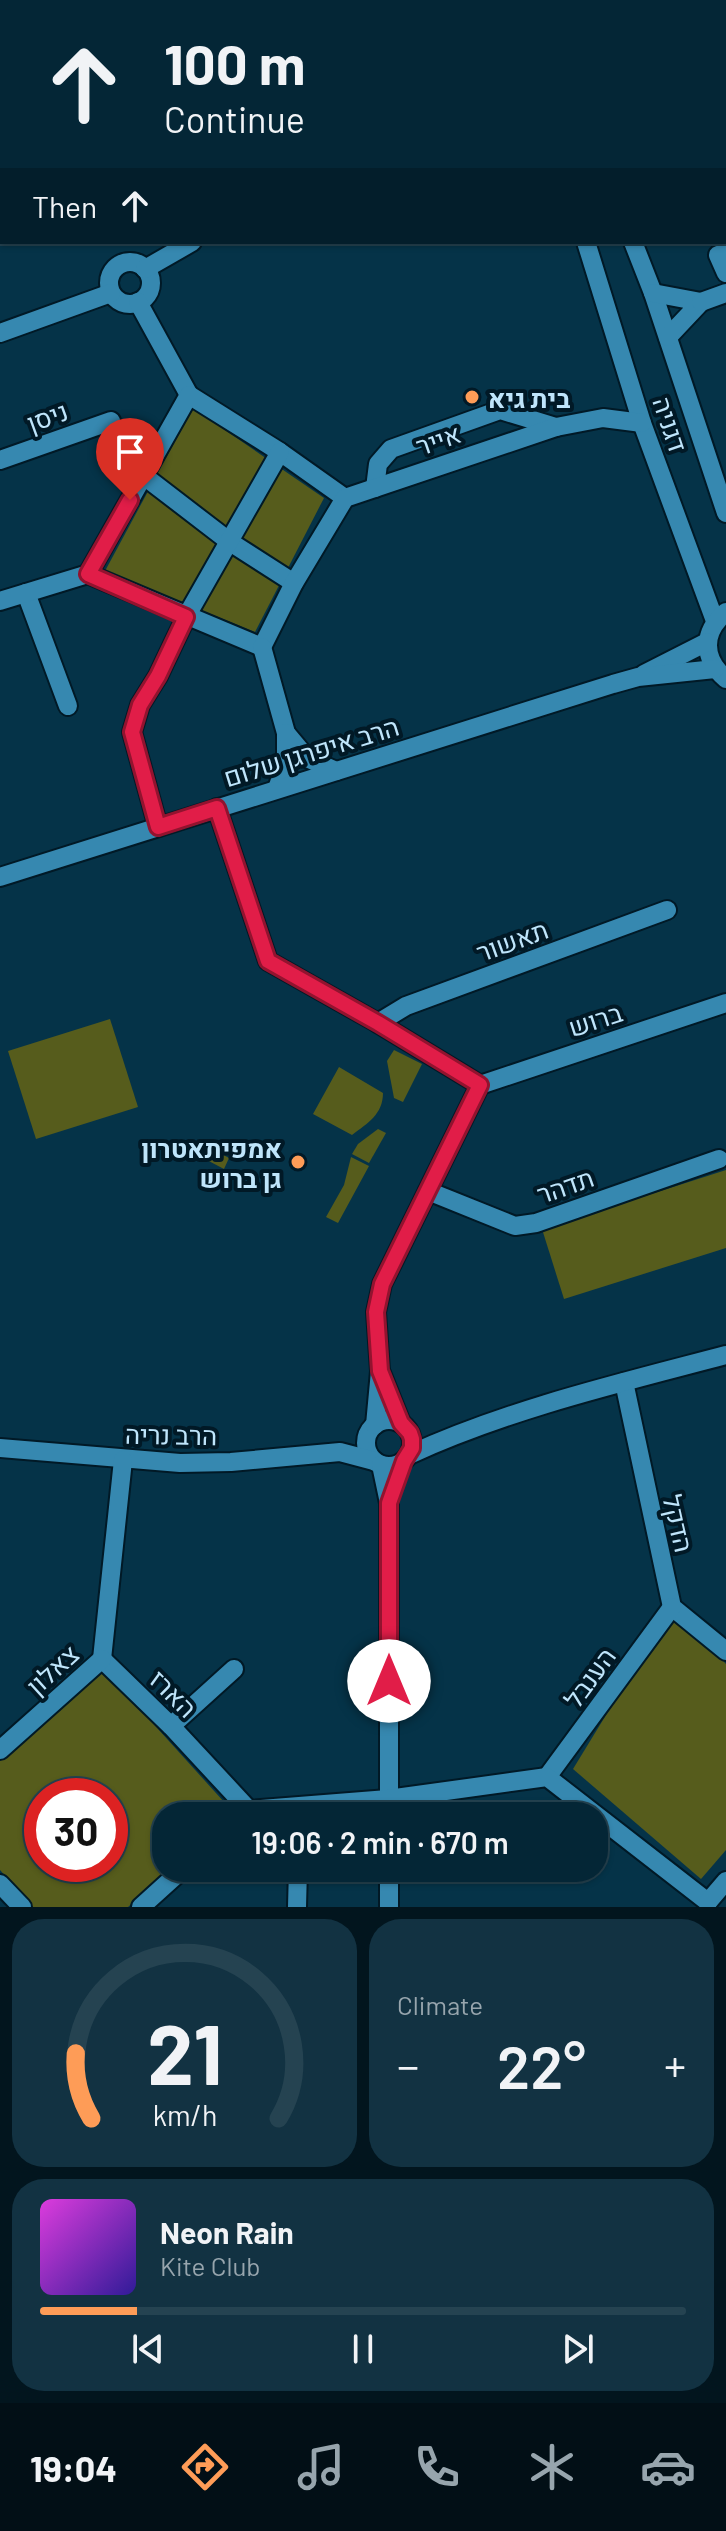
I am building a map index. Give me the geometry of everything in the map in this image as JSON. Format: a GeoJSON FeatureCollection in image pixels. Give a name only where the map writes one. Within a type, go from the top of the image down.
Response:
{"type":"FeatureCollection","features":[{"type":"Feature","properties":{"kind":"street"},"geometry":{"type":"LineString","coordinates":[[145,269],[189,244]]}},
{"type":"Feature","properties":{"kind":"street","name":"דגניה"},"geometry":{"type":"LineString","coordinates":[[587,244],[642,423],[721,616]]}},
{"type":"Feature","properties":{"kind":"street","name":"דגניה"},"geometry":{"type":"LineString","coordinates":[[634,244],[726,513]]}},
{"type":"Feature","properties":{"kind":"street"},"geometry":{"type":"LineString","coordinates":[[726,253],[718,255],[726,273]]}},
{"type":"Feature","properties":{"kind":"street"},"geometry":{"type":"LineString","coordinates":[[134,262],[145,269],[149,274],[150,287],[138,302],[120,302],[111,293],[109,280],[115,268],[134,262]]}},
{"type":"Feature","properties":{"kind":"street"},"geometry":{"type":"LineString","coordinates":[[0,333],[111,293]]}},
{"type":"Feature","properties":{"kind":"street"},"geometry":{"type":"LineString","coordinates":[[653,293],[701,302]]}},
{"type":"Feature","properties":{"kind":"street"},"geometry":{"type":"LineString","coordinates":[[668,337],[701,302],[726,293]]}},
{"type":"Feature","properties":{"kind":"street"},"geometry":{"type":"LineString","coordinates":[[138,302],[189,395],[280,452],[345,498],[294,583],[262,647],[286,733],[286,762],[277,789]]}},
{"type":"Feature","properties":{"kind":"street"},"geometry":{"type":"LineString","coordinates":[[88,574],[189,395]]}},
{"type":"Feature","properties":{"kind":"street"},"geometry":{"type":"LineString","coordinates":[[375,488],[378,464],[391,449],[500,410],[556,427]]}},
{"type":"Feature","properties":{"kind":"street","name":"אייר"},"geometry":{"type":"LineString","coordinates":[[345,498],[556,427],[603,418],[642,423]]}},
{"type":"Feature","properties":{"kind":"street","name":"ניסן"},"geometry":{"type":"LineString","coordinates":[[0,460],[111,421]]}},
{"type":"Feature","properties":{"kind":"street"},"geometry":{"type":"LineString","coordinates":[[158,827],[132,732],[140,705],[280,452]]}},
{"type":"Feature","properties":{"kind":"street"},"geometry":{"type":"LineString","coordinates":[[144,476],[230,542],[294,583]]}},
{"type":"Feature","properties":{"kind":"street"},"geometry":{"type":"LineString","coordinates":[[0,601],[88,574],[262,647]]}},
{"type":"Feature","properties":{"kind":"street"},"geometry":{"type":"LineString","coordinates":[[26,593],[68,706]]}},
{"type":"Feature","properties":{"kind":"street"},"geometry":{"type":"LineString","coordinates":[[720,674],[708,656],[707,642],[721,616]]}},
{"type":"Feature","properties":{"kind":"street","name":"הרב איפרגן שלום"},"geometry":{"type":"LineString","coordinates":[[0,877],[638,677],[707,642]]}},
{"type":"Feature","properties":{"kind":"street","name":"הרב איפרגן שלום"},"geometry":{"type":"LineString","coordinates":[[638,677],[720,674]]}},
{"type":"Feature","properties":{"kind":"street"},"geometry":{"type":"LineString","coordinates":[[286,733],[307,758],[336,771]]}},
{"type":"Feature","properties":{"kind":"street"},"geometry":{"type":"LineString","coordinates":[[217,808],[268,961],[480,1085],[382,1284],[376,1312],[380,1371],[366,1447],[378,1463],[389,1503],[388,1802]]}},
{"type":"Feature","properties":{"kind":"street","name":"תאשור"},"geometry":{"type":"LineString","coordinates":[[378,1023],[406,1006],[667,910]]}},
{"type":"Feature","properties":{"kind":"street","name":"ברוש"},"geometry":{"type":"LineString","coordinates":[[480,1085],[726,1003]]}},
{"type":"Feature","properties":{"kind":"street","name":"תדהר"},"geometry":{"type":"LineString","coordinates":[[428,1191],[515,1226],[536,1223],[719,1159]]}},
{"type":"Feature","properties":{"kind":"street"},"geometry":{"type":"LineString","coordinates":[[378,1463],[389,1466],[457,1433],[624,1382],[726,1355]]}},
{"type":"Feature","properties":{"kind":"street"},"geometry":{"type":"LineString","coordinates":[[380,1371],[412,1439],[389,1503]]}},
{"type":"Feature","properties":{"kind":"street","name":"הדקל"},"geometry":{"type":"LineString","coordinates":[[624,1382],[672,1607]]}},
{"type":"Feature","properties":{"kind":"street"},"geometry":{"type":"LineString","coordinates":[[371,1430],[387,1420],[457,1433]]}},
{"type":"Feature","properties":{"kind":"street","name":"הרב נריה"},"geometry":{"type":"LineString","coordinates":[[340,1452],[371,1430]]}},
{"type":"Feature","properties":{"kind":"street","name":"הרב נריה"},"geometry":{"type":"LineString","coordinates":[[0,1448],[123,1460],[231,1462],[340,1452],[378,1463]]}},
{"type":"Feature","properties":{"kind":"street"},"geometry":{"type":"LineString","coordinates":[[102,1659],[123,1460]]}},
{"type":"Feature","properties":{"kind":"street"},"geometry":{"type":"LineString","coordinates":[[672,1607],[726,1651]]}},
{"type":"Feature","properties":{"kind":"street","name":"הענבל"},"geometry":{"type":"LineString","coordinates":[[547,1777],[672,1607]]}},
{"type":"Feature","properties":{"kind":"street","name":"הארז"},"geometry":{"type":"LineString","coordinates":[[102,1659],[171,1726],[237,1802]]}},
{"type":"Feature","properties":{"kind":"street","name":"צאלון"},"geometry":{"type":"LineString","coordinates":[[0,1750],[102,1659]]}},
{"type":"Feature","properties":{"kind":"street"},"geometry":{"type":"LineString","coordinates":[[171,1726],[234,1669]]}},
{"type":"Feature","properties":{"kind":"street"},"geometry":{"type":"LineString","coordinates":[[547,1777],[709,1904],[726,1881]]}},
{"type":"Feature","properties":{"kind":"street","name":"הארז"},"geometry":{"type":"LineString","coordinates":[[414,1802],[547,1777]]}},
{"type":"Feature","properties":{"kind":"street"},"geometry":{"type":"LineString","coordinates":[[141,1907],[169,1882]]}},
{"type":"Feature","properties":{"kind":"street"},"geometry":{"type":"LineString","coordinates":[[297,1907],[298,1882]]}},
{"type":"Feature","properties":{"kind":"street"},"geometry":{"type":"LineString","coordinates":[[389,1882],[389,1907]]}},
{"type":"Feature","properties":{"kind":"street"},"geometry":{"type":"LineString","coordinates":[[0,1884],[22,1907]]}},
{"type":"Feature","properties":{"kind":"green space"},"geometry":{"type":"Polygon","coordinates":[[[193,408],[324,498],[255,632],[105,571],[193,408]]]}},
{"type":"Feature","properties":{"kind":"green space"},"geometry":{"type":"Polygon","coordinates":[[[110,1019],[138,1107],[36,1139],[8,1051],[110,1019]]]}},
{"type":"Feature","properties":{"kind":"green space"},"geometry":{"type":"Polygon","coordinates":[[[394,1050],[422,1064],[403,1102],[394,1098],[387,1061],[394,1050]]]}},
{"type":"Feature","properties":{"kind":"green space"},"geometry":{"type":"Polygon","coordinates":[[[339,1067],[383,1093],[377,1112],[352,1135],[313,1114],[339,1067]]]}},
{"type":"Feature","properties":{"kind":"green space"},"geometry":{"type":"Polygon","coordinates":[[[378,1129],[386,1133],[369,1163],[352,1154],[358,1144],[378,1129]]]}},
{"type":"Feature","properties":{"kind":"green space"},"geometry":{"type":"Polygon","coordinates":[[[209,1147],[229,1158],[224,1169],[203,1158],[209,1147]]]}},
{"type":"Feature","properties":{"kind":"green space"},"geometry":{"type":"Polygon","coordinates":[[[351,1157],[369,1166],[338,1223],[326,1217],[344,1185],[351,1157]]]}},
{"type":"Feature","properties":{"kind":"green space"},"geometry":{"type":"Polygon","coordinates":[[[726,1170],[726,1248],[564,1299],[542,1229],[726,1170]]]}},
{"type":"Feature","properties":{"kind":"green space"},"geometry":{"type":"Polygon","coordinates":[[[672,1607],[726,1664],[726,1850],[701,1879],[573,1769],[672,1607]]]}},
{"type":"Feature","properties":{"kind":"green space"},"geometry":{"type":"Polygon","coordinates":[[[102,1667],[224,1802],[152,1802],[152,1882],[156,1882],[128,1907],[33,1907],[0,1870],[0,1751],[102,1667]]]}},
{"type":"Feature","properties":{"kind":"place","name":"בית גיא"},"geometry":{"type":"Point","coordinates":[472,397]}},
{"type":"Feature","properties":{"kind":"place","name":"אמפיתאטרון גן ברוש"},"geometry":{"type":"Point","coordinates":[298,1162]}},
{"type":"Feature","properties":{"kind":"route"},"geometry":{"type":"LineString","coordinates":[[130,500],[88,574],[186,617],[158,676],[140,705],[132,732],[158,827],[217,808],[268,961],[480,1085],[382,1284],[376,1312],[380,1371],[401,1423],[412,1439],[412,1448],[389,1503],[389,1681]]}}]}
